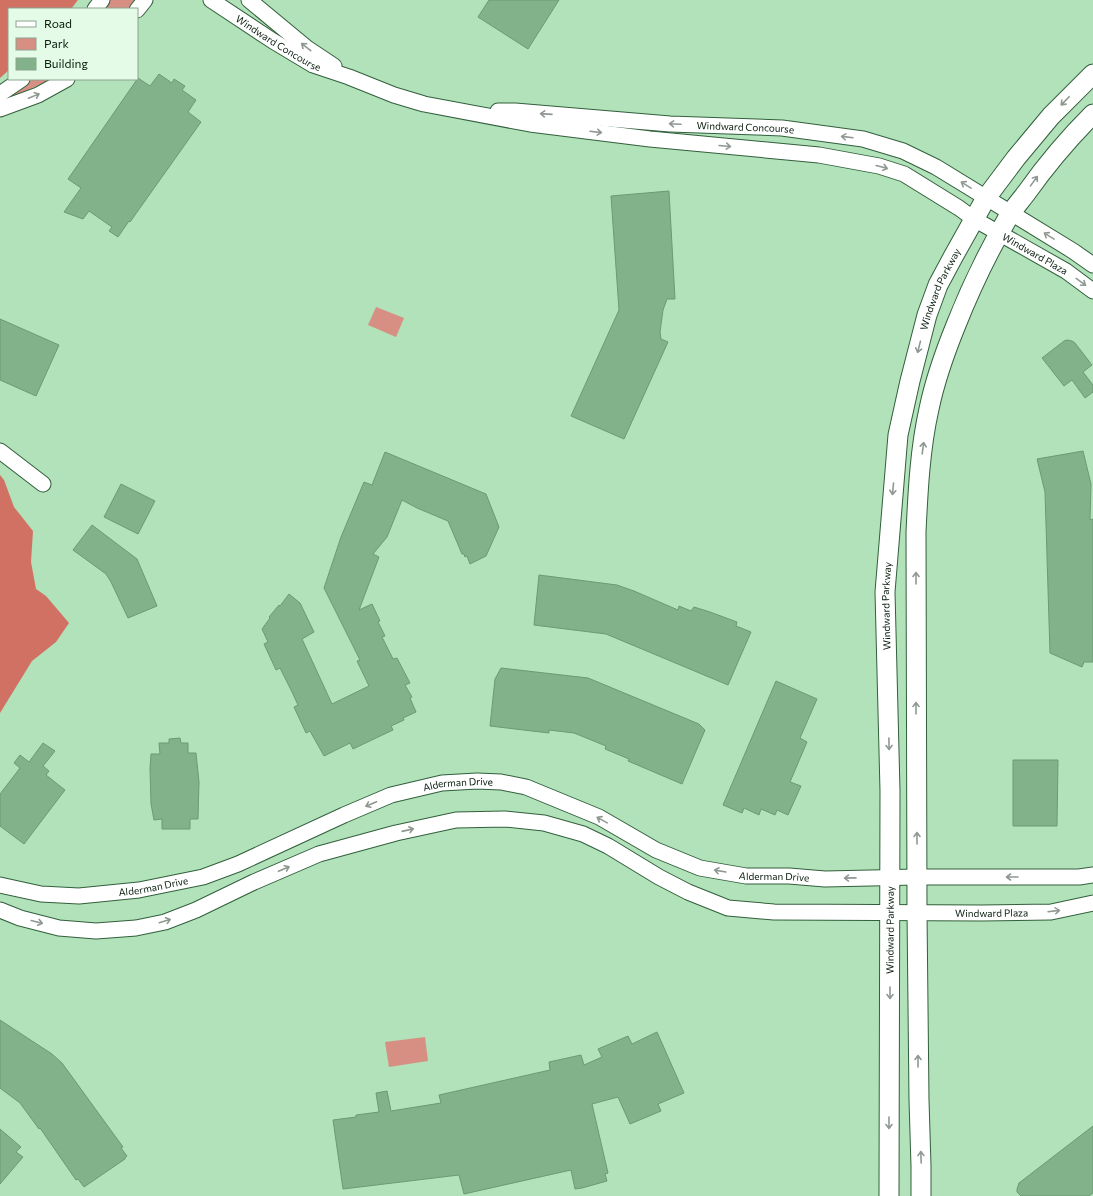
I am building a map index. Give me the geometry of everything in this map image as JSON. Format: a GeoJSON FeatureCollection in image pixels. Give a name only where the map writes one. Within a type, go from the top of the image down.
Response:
{"type":"FeatureCollection","features":[{"type":"Feature","properties":{"kind":"main road","name":"Windward Parkway"},"geometry":{"type":"LineString","coordinates":[[889,1196],[890,791],[885,592],[898,435],[927,315],[938,285],[986,198],[1016,158],[1051,116],[1093,74]]}},
{"type":"Feature","properties":{"kind":"main road"},"geometry":{"type":"LineString","coordinates":[[921,1196],[917,912],[916,532],[918,480],[929,408],[946,350],[969,292],[999,234],[1011,213],[1043,169],[1069,138],[1093,114]]}},
{"type":"Feature","properties":{"kind":"street"},"geometry":{"type":"LineString","coordinates":[[96,8],[102,0]]}},
{"type":"Feature","properties":{"kind":"street"},"geometry":{"type":"LineString","coordinates":[[138,9],[145,0]]}},
{"type":"Feature","properties":{"kind":"street","name":"Windward Concourse"},"geometry":{"type":"LineString","coordinates":[[211,0],[273,41],[313,65],[409,100],[530,124],[650,139],[819,155],[879,166],[904,174],[959,208],[974,220]]}},
{"type":"Feature","properties":{"kind":"street","name":"Windward Concourse"},"geometry":{"type":"LineString","coordinates":[[249,0],[307,48],[349,77]]}},
{"type":"Feature","properties":{"kind":"street"},"geometry":{"type":"LineString","coordinates":[[0,94],[21,80]]}},
{"type":"Feature","properties":{"kind":"street"},"geometry":{"type":"LineString","coordinates":[[0,109],[38,95],[65,80]]}},
{"type":"Feature","properties":{"kind":"street","name":"Windward Concourse"},"geometry":{"type":"LineString","coordinates":[[461,111],[515,111],[670,124],[782,128],[863,139],[903,151],[923,160],[1011,213]]}},
{"type":"Feature","properties":{"kind":"street"},"geometry":{"type":"LineString","coordinates":[[1011,213],[1078,254],[1093,265]]}},
{"type":"Feature","properties":{"kind":"street","name":"Windward Plaza"},"geometry":{"type":"LineString","coordinates":[[974,220],[1066,271],[1093,291]]}},
{"type":"Feature","properties":{"kind":"street"},"geometry":{"type":"LineString","coordinates":[[0,451],[43,484]]}},
{"type":"Feature","properties":{"kind":"street","name":"Alderman Drive"},"geometry":{"type":"LineString","coordinates":[[0,885],[41,894],[79,896],[139,890],[203,876],[238,864],[337,818],[391,795],[442,783],[476,781],[501,782],[526,787],[599,818],[656,850],[700,868],[746,876],[789,876],[825,879],[917,877]]}},
{"type":"Feature","properties":{"kind":"street"},"geometry":{"type":"LineString","coordinates":[[0,910],[20,918],[59,928],[96,931],[136,928],[165,922],[196,910],[254,882],[319,854],[396,833],[456,820],[505,819],[544,823],[582,834],[608,846],[659,877],[688,892],[728,908],[774,912],[889,912]]}},
{"type":"Feature","properties":{"kind":"street"},"geometry":{"type":"LineString","coordinates":[[917,877],[1079,877],[1093,875]]}},
{"type":"Feature","properties":{"kind":"street","name":"Windward Plaza"},"geometry":{"type":"LineString","coordinates":[[889,912],[1051,912],[1093,903]]}},
{"type":"Feature","properties":{"kind":"green space"},"geometry":{"type":"Polygon","coordinates":[[[109,0],[135,0],[130,8],[104,8],[109,0]]]}},
{"type":"Feature","properties":{"kind":"green space"},"geometry":{"type":"Polygon","coordinates":[[[32,80],[49,80],[13,97],[12,94],[32,80]]]}},
{"type":"Feature","properties":{"kind":"green space"},"geometry":{"type":"Polygon","coordinates":[[[376,307],[404,318],[396,337],[368,325],[376,307]]]}},
{"type":"Feature","properties":{"kind":"green space"},"geometry":{"type":"Polygon","coordinates":[[[425,1037],[428,1061],[389,1067],[385,1042],[425,1037]]]}},
{"type":"Feature","properties":{"kind":"shaded area"},"geometry":{"type":"Polygon","coordinates":[[[0,0],[78,0],[72,8],[8,8],[8,71],[0,78],[0,0]]]}},
{"type":"Feature","properties":{"kind":"shaded area"},"geometry":{"type":"Polygon","coordinates":[[[0,475],[4,480],[14,507],[33,531],[31,562],[36,589],[46,596],[69,623],[56,642],[32,661],[0,713],[0,475]]]}},
{"type":"Feature","properties":{"kind":"building"},"geometry":{"type":"Polygon","coordinates":[[[489,0],[559,0],[528,49],[478,17],[489,0]]]}},
{"type":"Feature","properties":{"kind":"building"},"geometry":{"type":"Polygon","coordinates":[[[159,74],[172,83],[174,79],[185,86],[182,90],[196,100],[188,112],[201,122],[118,237],[109,231],[112,227],[89,211],[83,219],[64,212],[81,188],[68,179],[138,78],[150,86],[159,74]]]}},
{"type":"Feature","properties":{"kind":"building"},"geometry":{"type":"Polygon","coordinates":[[[669,191],[675,299],[667,299],[663,310],[660,332],[661,339],[668,342],[624,439],[571,416],[619,310],[611,196],[669,191]]]}},
{"type":"Feature","properties":{"kind":"building"},"geometry":{"type":"Polygon","coordinates":[[[0,319],[59,345],[36,396],[0,380],[0,319]]]}},
{"type":"Feature","properties":{"kind":"building"},"geometry":{"type":"Polygon","coordinates":[[[1067,340],[1075,343],[1092,365],[1083,372],[1093,385],[1093,392],[1085,398],[1072,380],[1064,386],[1042,358],[1067,340]]]}},
{"type":"Feature","properties":{"kind":"building"},"geometry":{"type":"Polygon","coordinates":[[[1083,451],[1091,484],[1090,520],[1093,519],[1093,662],[1084,662],[1082,667],[1050,653],[1045,492],[1037,459],[1083,451]]]}},
{"type":"Feature","properties":{"kind":"building"},"geometry":{"type":"Polygon","coordinates":[[[385,452],[486,494],[499,527],[486,556],[470,564],[467,556],[465,557],[464,554],[462,554],[448,521],[402,500],[387,537],[373,554],[379,557],[359,610],[372,604],[380,621],[378,622],[385,636],[382,637],[393,659],[397,658],[410,683],[405,685],[412,697],[410,698],[416,712],[391,726],[393,730],[353,749],[350,743],[324,756],[310,731],[306,733],[294,707],[298,705],[292,692],[280,668],[276,670],[264,644],[268,642],[262,629],[270,618],[269,617],[289,594],[300,603],[314,632],[302,639],[332,704],[369,686],[357,661],[360,660],[324,588],[341,537],[364,482],[372,485],[385,452]]]}},
{"type":"Feature","properties":{"kind":"building"},"geometry":{"type":"Polygon","coordinates":[[[121,484],[155,501],[138,534],[104,517],[121,484]]]}},
{"type":"Feature","properties":{"kind":"building"},"geometry":{"type":"Polygon","coordinates":[[[92,525],[137,559],[157,606],[128,618],[106,574],[73,550],[92,525]]]}},
{"type":"Feature","properties":{"kind":"building"},"geometry":{"type":"Polygon","coordinates":[[[539,575],[617,585],[678,610],[679,606],[691,611],[694,607],[710,612],[737,622],[736,626],[751,632],[728,685],[606,634],[534,625],[539,575]]]}},
{"type":"Feature","properties":{"kind":"building"},"geometry":{"type":"Polygon","coordinates":[[[501,668],[588,678],[699,724],[705,730],[682,784],[628,761],[629,759],[605,749],[606,746],[574,733],[549,730],[549,733],[490,726],[495,679],[501,668]]]}},
{"type":"Feature","properties":{"kind":"building"},"geometry":{"type":"Polygon","coordinates":[[[776,681],[817,699],[800,738],[807,742],[790,782],[801,786],[788,815],[777,810],[775,815],[761,809],[759,815],[744,808],[742,813],[723,805],[776,681]]]}},
{"type":"Feature","properties":{"kind":"building"},"geometry":{"type":"Polygon","coordinates":[[[180,738],[181,743],[188,743],[188,753],[196,753],[199,782],[198,819],[190,819],[190,829],[162,829],[162,819],[154,820],[151,804],[151,754],[160,754],[159,743],[169,743],[169,739],[180,738]]]}},
{"type":"Feature","properties":{"kind":"building"},"geometry":{"type":"Polygon","coordinates":[[[43,743],[55,751],[43,766],[49,771],[46,775],[65,790],[24,844],[0,826],[0,794],[20,768],[14,763],[20,755],[29,762],[43,743]]]}},
{"type":"Feature","properties":{"kind":"building"},"geometry":{"type":"Polygon","coordinates":[[[1013,760],[1058,760],[1057,826],[1013,826],[1013,760]]]}},
{"type":"Feature","properties":{"kind":"building"},"geometry":{"type":"Polygon","coordinates":[[[0,1020],[52,1054],[62,1063],[123,1147],[121,1148],[127,1156],[125,1159],[84,1187],[78,1179],[76,1180],[40,1128],[39,1129],[20,1103],[0,1088],[0,1020]]]}},
{"type":"Feature","properties":{"kind":"building"},"geometry":{"type":"Polygon","coordinates":[[[657,1032],[684,1093],[658,1104],[661,1111],[630,1124],[618,1097],[592,1104],[608,1173],[605,1174],[607,1181],[575,1189],[571,1170],[464,1194],[459,1175],[343,1189],[333,1120],[379,1112],[376,1093],[387,1091],[391,1111],[441,1103],[439,1095],[550,1070],[549,1062],[581,1055],[584,1065],[602,1057],[598,1049],[628,1036],[632,1044],[657,1032]]]}},
{"type":"Feature","properties":{"kind":"building"},"geometry":{"type":"Polygon","coordinates":[[[1093,1126],[1093,1193],[1089,1196],[1021,1196],[1017,1192],[1019,1183],[1093,1126]]]}},
{"type":"Feature","properties":{"kind":"building"},"geometry":{"type":"Polygon","coordinates":[[[0,1129],[21,1147],[16,1152],[23,1157],[0,1184],[0,1129]]]}}]}
